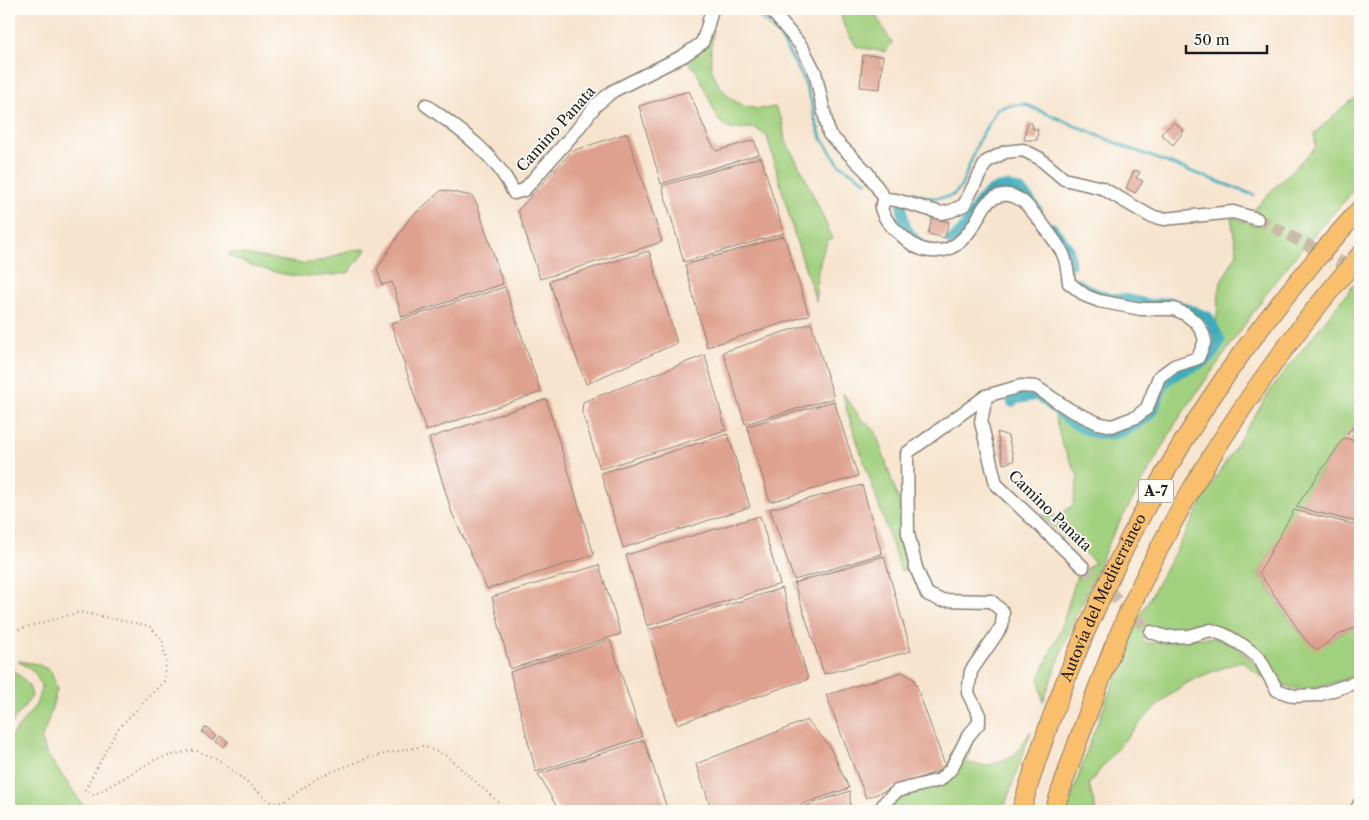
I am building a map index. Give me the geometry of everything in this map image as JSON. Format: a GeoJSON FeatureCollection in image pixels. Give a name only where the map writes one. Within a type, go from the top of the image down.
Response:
{"type":"FeatureCollection","features":[{"type":"Feature","properties":{"kind":"highway","name":"Autovía del Mediterráneo"},"geometry":{"type":"LineString","coordinates":[[1021,811],[1036,761],[1095,612],[1131,537],[1184,441],[1229,372],[1278,304],[1360,210]]}},
{"type":"Feature","properties":{"kind":"highway","name":"Autovía del Mediterráneo"},"geometry":{"type":"LineString","coordinates":[[1054,811],[1075,748],[1114,646],[1148,571],[1186,499],[1228,429],[1275,360],[1360,255]]}},
{"type":"Feature","properties":{"kind":"street","name":"Camino Panata"},"geometry":{"type":"LineString","coordinates":[[426,105],[477,144],[509,180],[514,193],[524,190],[602,100],[613,91],[683,56],[702,44],[712,9]]}},
{"type":"Feature","properties":{"kind":"street"},"geometry":{"type":"LineString","coordinates":[[770,9],[802,47],[815,72],[830,134],[867,172],[885,199]]}},
{"type":"Feature","properties":{"kind":"street"},"geometry":{"type":"LineString","coordinates":[[885,199],[896,200],[941,213],[952,211],[964,205],[986,162],[1005,152],[1023,150],[1038,158],[1064,179],[1102,188],[1150,216],[1164,219],[1233,212],[1256,219]]}},
{"type":"Feature","properties":{"kind":"street"},"geometry":{"type":"LineString","coordinates":[[880,811],[885,802],[898,791],[940,780],[951,769],[968,736],[979,724],[979,715],[968,692],[971,671],[1002,626],[1003,612],[991,601],[940,600],[927,594],[916,568],[908,533],[907,453],[986,396],[1021,386],[1036,387],[1070,410],[1098,423],[1112,426],[1136,417],[1146,408],[1159,377],[1174,366],[1198,358],[1205,341],[1197,323],[1174,309],[1155,310],[1123,306],[1086,296],[1069,283],[1064,255],[1048,231],[1023,200],[1010,194],[997,196],[986,202],[973,226],[954,248],[930,252],[915,247],[893,228],[883,216],[881,208],[885,199]]}},
{"type":"Feature","properties":{"kind":"street","name":"Camino Panata"},"geometry":{"type":"LineString","coordinates":[[986,396],[981,422],[996,484],[1083,567]]}},
{"type":"Feature","properties":{"kind":"street"},"geometry":{"type":"LineString","coordinates":[[1151,632],[1166,637],[1189,636],[1211,630],[1225,634],[1259,658],[1277,690],[1294,696],[1318,695],[1360,681]]}},
{"type":"Feature","properties":{"kind":"street"},"geometry":{"type":"LineString","coordinates":[[1356,811],[1360,803]]}},
{"type":"Feature","properties":{"kind":"path"},"geometry":{"type":"LineString","coordinates":[[9,632],[80,612],[148,626],[162,639],[166,662],[164,681],[150,698],[117,730],[85,790],[94,794],[156,759],[194,750],[218,760],[272,803],[283,802],[320,777],[354,763],[370,757],[423,746],[447,756],[508,811]]}},
{"type":"Feature","properties":{"kind":"green space"},"geometry":{"type":"Polygon","coordinates":[[[843,9],[872,9],[892,43],[885,52],[857,47],[843,24],[843,9]]]}},
{"type":"Feature","properties":{"kind":"green space"},"geometry":{"type":"Polygon","coordinates":[[[713,30],[711,63],[713,73],[723,91],[738,103],[746,106],[765,109],[775,107],[782,120],[785,140],[804,175],[833,239],[828,240],[820,262],[816,285],[816,301],[796,240],[767,136],[755,128],[730,129],[719,121],[697,72],[687,61],[707,44],[713,30]]]}},
{"type":"Feature","properties":{"kind":"green space"},"geometry":{"type":"Polygon","coordinates":[[[1360,95],[1360,184],[1309,240],[1276,280],[1177,421],[1113,534],[1069,632],[1043,702],[1039,678],[1061,629],[1077,576],[1095,562],[1040,515],[1059,516],[1073,505],[1078,476],[1062,444],[1052,405],[1089,430],[1099,432],[1118,431],[1135,423],[1163,381],[1170,374],[1201,363],[1215,335],[1220,284],[1237,253],[1231,217],[1256,226],[1261,217],[1254,210],[1316,147],[1314,134],[1344,106],[1360,95]]]}},
{"type":"Feature","properties":{"kind":"green space"},"geometry":{"type":"Polygon","coordinates":[[[367,249],[348,273],[316,276],[297,276],[280,273],[253,266],[229,256],[230,252],[303,264],[322,261],[350,250],[367,249]]]}},
{"type":"Feature","properties":{"kind":"green space"},"geometry":{"type":"Polygon","coordinates":[[[1360,277],[1360,419],[1319,474],[1259,573],[1294,625],[1317,649],[1336,636],[1360,625],[1360,674],[1323,686],[1294,688],[1286,686],[1279,681],[1259,651],[1244,638],[1216,627],[1196,626],[1170,633],[1158,626],[1142,639],[1146,643],[1205,638],[1222,640],[1254,662],[1263,678],[1242,661],[1182,686],[1140,723],[1089,784],[1096,811],[1067,811],[1090,742],[1141,614],[1218,474],[1274,385],[1360,277]]]}},
{"type":"Feature","properties":{"kind":"green space"},"geometry":{"type":"Polygon","coordinates":[[[843,393],[861,419],[875,430],[899,502],[911,568],[901,571],[847,411],[843,393]]]}},
{"type":"Feature","properties":{"kind":"green space"},"geometry":{"type":"Polygon","coordinates":[[[18,661],[37,664],[51,671],[57,689],[41,740],[46,753],[87,811],[9,811],[9,739],[36,705],[42,687],[35,673],[18,661]]]}},
{"type":"Feature","properties":{"kind":"green space"},"geometry":{"type":"Polygon","coordinates":[[[9,667],[26,683],[32,696],[9,727],[9,667]]]}},
{"type":"Feature","properties":{"kind":"green space"},"geometry":{"type":"Polygon","coordinates":[[[1031,731],[1003,811],[886,811],[900,798],[923,789],[967,749],[973,740],[967,763],[987,766],[1014,756],[1031,731]]]}},
{"type":"Feature","properties":{"kind":"building"},"geometry":{"type":"Polygon","coordinates":[[[863,55],[883,56],[880,89],[860,87],[863,55]]]}},
{"type":"Feature","properties":{"kind":"building"},"geometry":{"type":"Polygon","coordinates":[[[689,91],[716,151],[754,140],[759,154],[661,184],[639,106],[689,91]]]}},
{"type":"Feature","properties":{"kind":"building"},"geometry":{"type":"Polygon","coordinates":[[[1174,122],[1184,131],[1173,145],[1161,134],[1174,122]]]}},
{"type":"Feature","properties":{"kind":"building"},"geometry":{"type":"Polygon","coordinates":[[[1027,123],[1032,123],[1033,129],[1038,129],[1037,140],[1024,140],[1027,123]]]}},
{"type":"Feature","properties":{"kind":"building"},"geometry":{"type":"Polygon","coordinates":[[[627,133],[662,242],[540,279],[518,210],[572,151],[627,133]]]}},
{"type":"Feature","properties":{"kind":"building"},"geometry":{"type":"Polygon","coordinates":[[[761,157],[784,233],[684,262],[662,186],[761,157]]]}},
{"type":"Feature","properties":{"kind":"building"},"geometry":{"type":"Polygon","coordinates":[[[1134,170],[1140,172],[1136,178],[1143,181],[1135,193],[1126,188],[1134,170]]]}},
{"type":"Feature","properties":{"kind":"building"},"geometry":{"type":"Polygon","coordinates":[[[442,190],[472,196],[477,204],[503,284],[402,317],[392,282],[382,285],[377,269],[409,219],[442,190]]]}},
{"type":"Feature","properties":{"kind":"building"},"geometry":{"type":"Polygon","coordinates":[[[932,218],[949,222],[945,238],[928,234],[932,218]]]}},
{"type":"Feature","properties":{"kind":"building"},"geometry":{"type":"Polygon","coordinates":[[[784,236],[809,315],[707,347],[685,265],[784,236]]]}},
{"type":"Feature","properties":{"kind":"building"},"geometry":{"type":"Polygon","coordinates":[[[649,251],[677,343],[586,384],[549,281],[649,251]]]}},
{"type":"Feature","properties":{"kind":"building"},"geometry":{"type":"Polygon","coordinates":[[[505,287],[541,392],[426,431],[391,323],[505,287]]]}},
{"type":"Feature","properties":{"kind":"building"},"geometry":{"type":"Polygon","coordinates":[[[811,323],[834,398],[745,424],[723,352],[811,323]]]}},
{"type":"Feature","properties":{"kind":"building"},"geometry":{"type":"Polygon","coordinates":[[[705,355],[726,430],[600,469],[582,411],[583,402],[705,355]]]}},
{"type":"Feature","properties":{"kind":"building"},"geometry":{"type":"Polygon","coordinates":[[[546,399],[594,555],[487,589],[452,513],[429,438],[546,399]]]}},
{"type":"Feature","properties":{"kind":"building"},"geometry":{"type":"Polygon","coordinates":[[[834,401],[858,476],[770,502],[747,426],[834,401]]]}},
{"type":"Feature","properties":{"kind":"building"},"geometry":{"type":"Polygon","coordinates":[[[1360,419],[1360,437],[1347,434],[1360,419]]]}},
{"type":"Feature","properties":{"kind":"building"},"geometry":{"type":"Polygon","coordinates":[[[997,432],[1008,436],[1014,461],[1003,464],[997,432]]]}},
{"type":"Feature","properties":{"kind":"building"},"geometry":{"type":"Polygon","coordinates":[[[728,434],[750,507],[623,548],[601,473],[728,434]]]}},
{"type":"Feature","properties":{"kind":"building"},"geometry":{"type":"Polygon","coordinates":[[[1344,438],[1360,442],[1360,523],[1296,507],[1344,438]]]}},
{"type":"Feature","properties":{"kind":"building"},"geometry":{"type":"Polygon","coordinates":[[[862,485],[882,554],[794,580],[770,509],[862,485]]]}},
{"type":"Feature","properties":{"kind":"building"},"geometry":{"type":"Polygon","coordinates":[[[1294,510],[1360,526],[1360,625],[1336,636],[1318,650],[1310,645],[1302,635],[1259,573],[1294,510]]]}},
{"type":"Feature","properties":{"kind":"building"},"geometry":{"type":"Polygon","coordinates":[[[760,516],[780,584],[647,626],[626,555],[760,516]]]}},
{"type":"Feature","properties":{"kind":"building"},"geometry":{"type":"Polygon","coordinates":[[[884,556],[911,651],[824,674],[794,583],[884,556]]]}},
{"type":"Feature","properties":{"kind":"building"},"geometry":{"type":"Polygon","coordinates":[[[599,565],[621,634],[510,669],[492,597],[599,565]]]}},
{"type":"Feature","properties":{"kind":"building"},"geometry":{"type":"Polygon","coordinates":[[[782,588],[808,679],[677,724],[648,630],[782,588]]]}},
{"type":"Feature","properties":{"kind":"building"},"geometry":{"type":"Polygon","coordinates":[[[610,640],[642,737],[536,772],[510,672],[610,640]]]}},
{"type":"Feature","properties":{"kind":"building"},"geometry":{"type":"Polygon","coordinates":[[[902,672],[914,679],[946,768],[866,798],[826,695],[902,672]]]}},
{"type":"Feature","properties":{"kind":"building"},"geometry":{"type":"Polygon","coordinates":[[[807,720],[829,745],[849,788],[782,811],[712,811],[696,764],[807,720]]]}},
{"type":"Feature","properties":{"kind":"building"},"geometry":{"type":"Polygon","coordinates":[[[206,727],[217,735],[213,740],[202,732],[206,727]]]}},
{"type":"Feature","properties":{"kind":"building"},"geometry":{"type":"Polygon","coordinates":[[[220,736],[228,741],[224,747],[216,742],[220,736]]]}},
{"type":"Feature","properties":{"kind":"building"},"geometry":{"type":"Polygon","coordinates":[[[644,740],[668,811],[559,811],[538,774],[644,740]]]}},
{"type":"Feature","properties":{"kind":"building"},"geometry":{"type":"Polygon","coordinates":[[[850,791],[850,811],[790,811],[850,791]]]}},
{"type":"Feature","properties":{"kind":"waterway"},"geometry":{"type":"LineString","coordinates":[[752,9],[780,37],[802,76],[821,137],[832,154],[840,165],[867,182]]}},
{"type":"Feature","properties":{"kind":"waterway"},"geometry":{"type":"LineString","coordinates":[[911,192],[930,198],[953,195],[961,187],[979,140],[997,109],[1024,104],[1123,146],[1254,195]]}},
{"type":"Feature","properties":{"kind":"waterway"},"geometry":{"type":"LineString","coordinates":[[951,241],[964,227],[980,202],[994,190],[1004,187],[1015,188],[1024,194],[1037,210]]}},
{"type":"Feature","properties":{"kind":"waterway"},"geometry":{"type":"LineString","coordinates":[[902,207],[906,228],[911,236],[920,244]]}},
{"type":"Feature","properties":{"kind":"waterway"},"geometry":{"type":"LineString","coordinates":[[1052,228],[1068,248],[1070,264]]}},
{"type":"Feature","properties":{"kind":"waterway"},"geometry":{"type":"LineString","coordinates":[[1012,402],[1015,399],[1037,395],[1078,426],[1101,434],[1114,433],[1134,426],[1147,417],[1152,411],[1166,381],[1205,361],[1211,356],[1220,340],[1208,317],[1170,302],[1152,305],[1124,299],[1111,299],[1094,293],[1076,283]]}},
{"type":"Feature","properties":{"kind":"tunnel"},"geometry":{"type":"LineString","coordinates":[[1257,219],[1360,272]]}},
{"type":"Feature","properties":{"kind":"tunnel"},"geometry":{"type":"LineString","coordinates":[[1083,567],[1151,632]]}}]}
